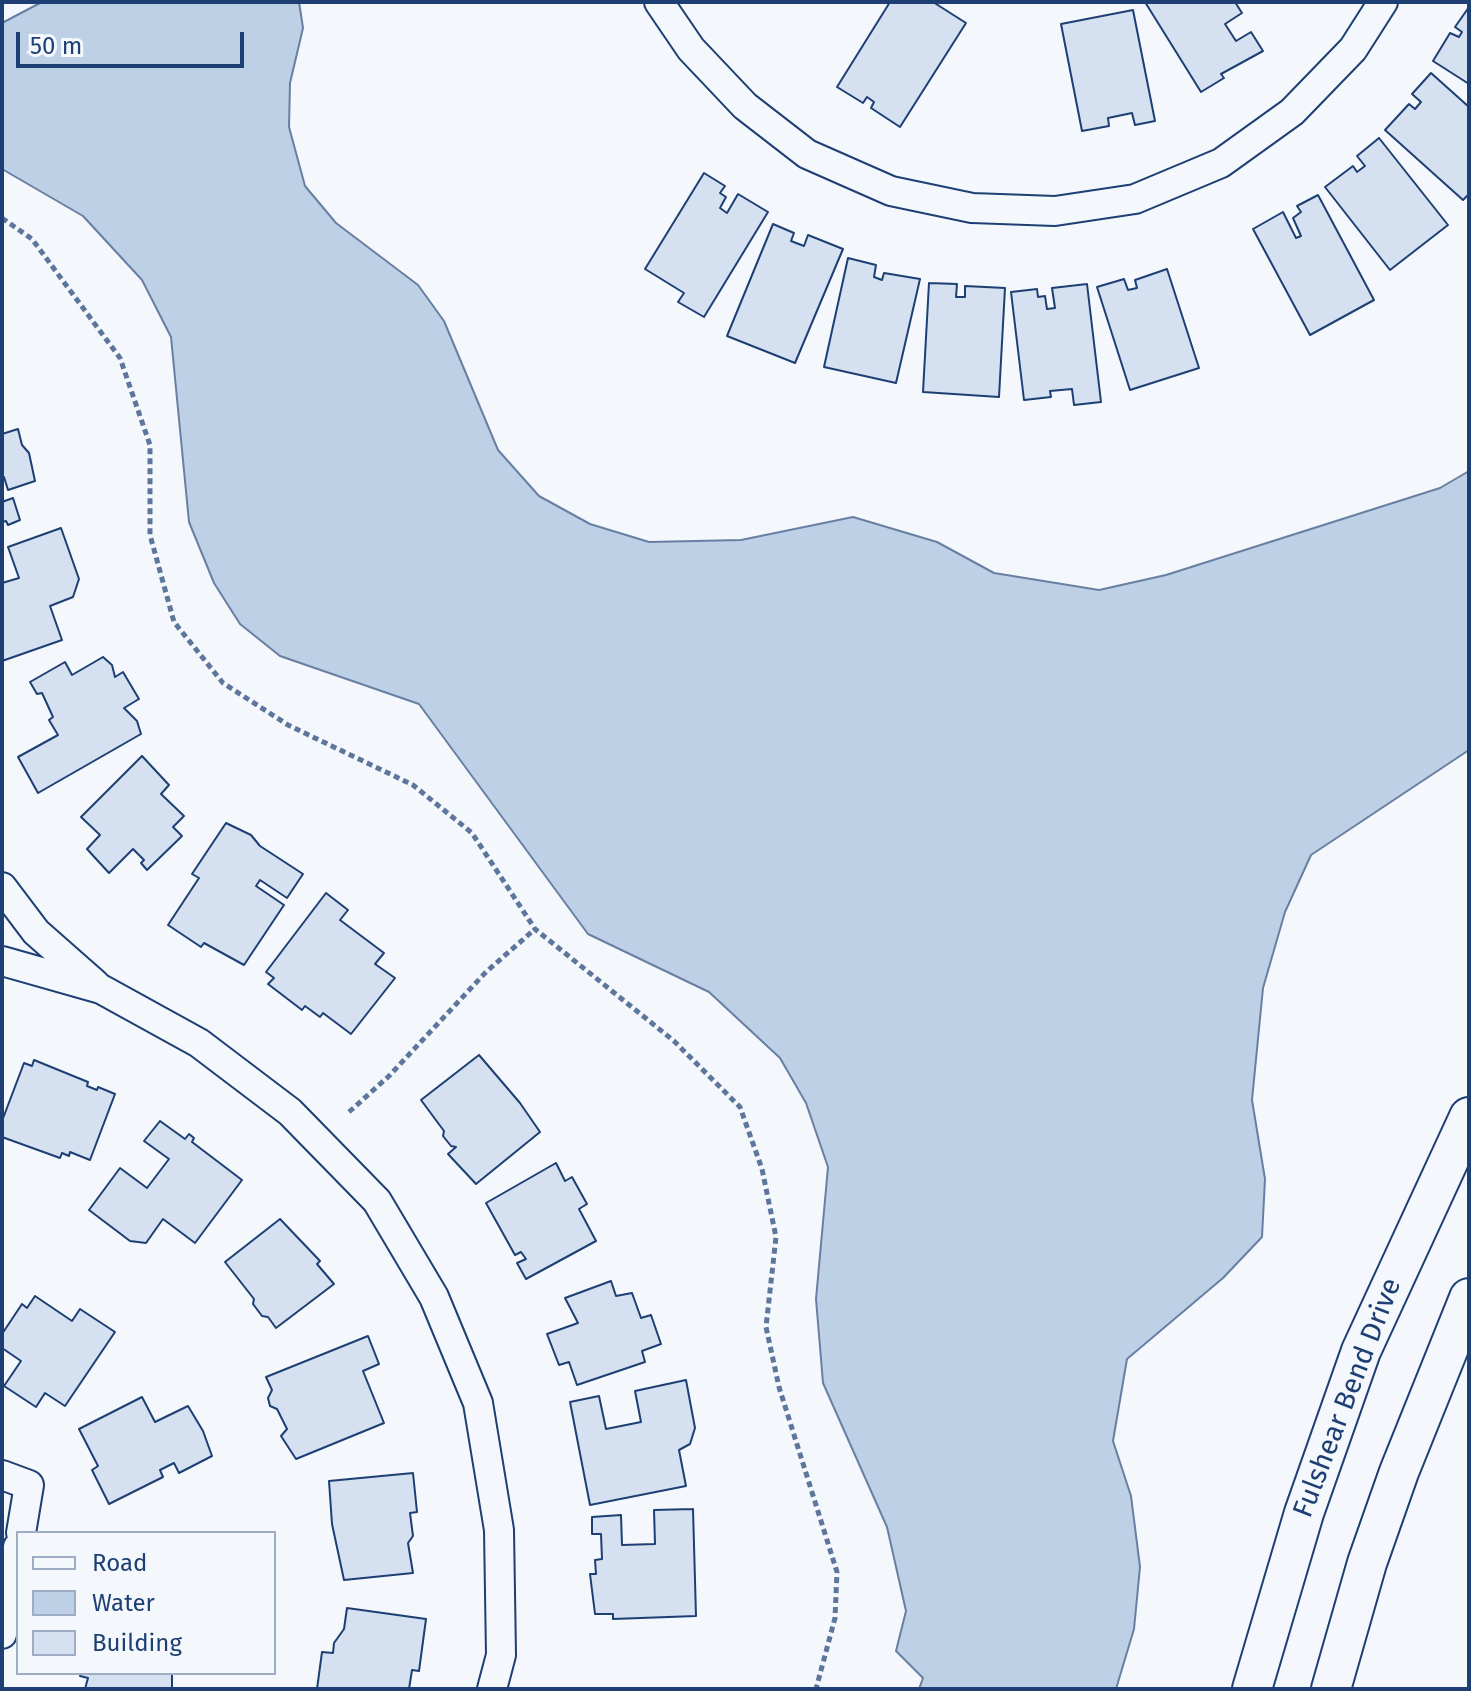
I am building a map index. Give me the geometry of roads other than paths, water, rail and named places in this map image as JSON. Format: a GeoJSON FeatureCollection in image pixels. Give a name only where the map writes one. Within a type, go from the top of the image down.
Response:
{"type":"FeatureCollection","features":[{"type":"Feature","properties":{"kind":"main road","name":"Fulshear Bend Drive"},"geometry":{"type":"LineString","coordinates":[[1252,1689],[1304,1513],[1361,1351],[1469,1117]]}},
{"type":"Feature","properties":{"kind":"main road"},"geometry":{"type":"LineString","coordinates":[[1331,1689],[1390,1498],[1469,1298]]}},
{"type":"Feature","properties":{"kind":"street"},"geometry":{"type":"LineString","coordinates":[[659,2],[691,49],[745,106],[807,154],[891,191],[972,208],[1055,211],[1135,199],[1221,163],[1292,112],[1353,49],[1383,2]]}},
{"type":"Feature","properties":{"kind":"street"},"geometry":{"type":"LineString","coordinates":[[2,887],[36,932],[101,989],[199,1043],[290,1112],[377,1201],[434,1297],[478,1403],[499,1530],[501,1655],[492,1689]]}},
{"type":"Feature","properties":{"kind":"street"},"geometry":{"type":"LineString","coordinates":[[2,961],[101,989]]}},
{"type":"Feature","properties":{"kind":"street"},"geometry":{"type":"LineString","coordinates":[[2,1475],[29,1485],[21,1531]]}},
{"type":"Feature","properties":{"kind":"street"},"geometry":{"type":"LineString","coordinates":[[2,1634],[16,1558]]}},
{"type":"Feature","properties":{"kind":"water"},"geometry":{"type":"Polygon","coordinates":[[[42,2],[299,2],[303,28],[290,83],[289,127],[305,186],[336,223],[418,285],[444,321],[498,450],[539,496],[590,524],[649,542],[741,540],[853,517],[937,542],[994,573],[1099,590],[1166,575],[1440,488],[1469,471],[1469,750],[1311,855],[1285,912],[1263,988],[1252,1100],[1265,1179],[1262,1237],[1223,1278],[1127,1359],[1113,1441],[1131,1496],[1140,1567],[1134,1629],[1116,1689],[919,1689],[923,1678],[896,1651],[906,1611],[887,1527],[823,1383],[816,1299],[828,1167],[806,1103],[780,1058],[709,992],[588,934],[419,704],[280,656],[240,624],[214,583],[189,522],[171,337],[142,280],[83,216],[2,169],[2,23],[42,2]]]}}]}
